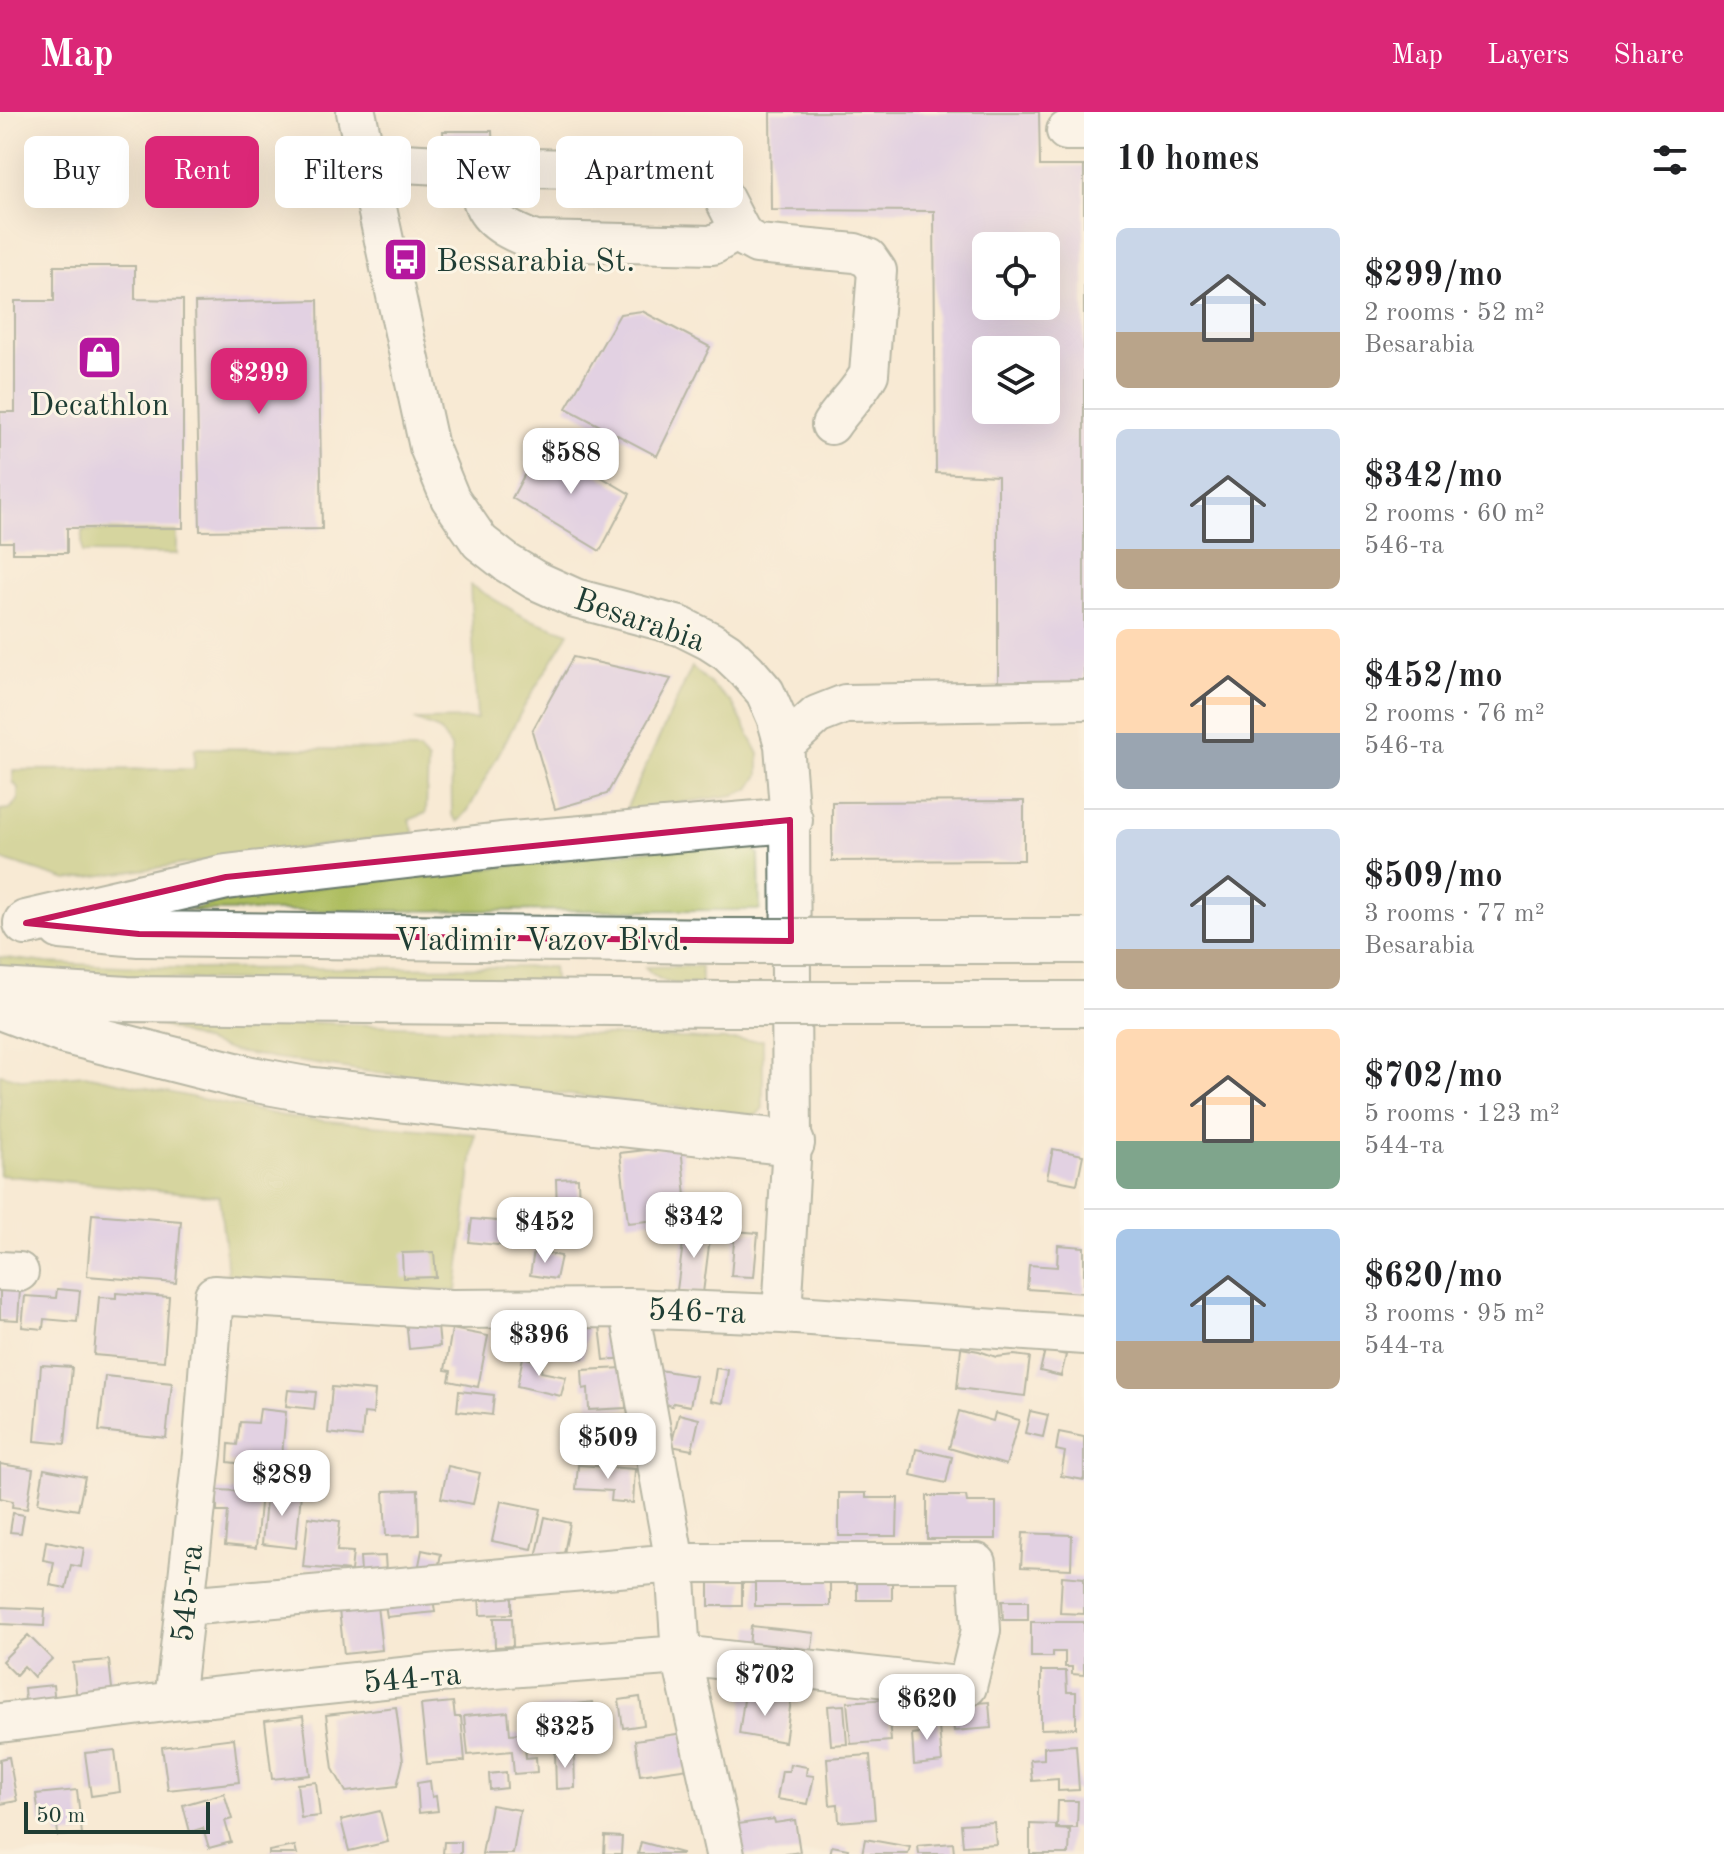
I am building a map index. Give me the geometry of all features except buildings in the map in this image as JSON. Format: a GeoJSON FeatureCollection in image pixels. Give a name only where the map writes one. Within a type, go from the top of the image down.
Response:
{"type":"FeatureCollection","features":[{"type":"Feature","properties":{"kind":"main road"},"geometry":{"type":"LineString","coordinates":[[13,922],[226,877],[501,845],[790,820]]}},
{"type":"Feature","properties":{"kind":"main road","name":"Vladimir Vazov Blvd."},"geometry":{"type":"LineString","coordinates":[[13,922],[139,934],[726,941],[1084,941]]}},
{"type":"Feature","properties":{"kind":"main road","name":"Vladimir Vazov Blvd."},"geometry":{"type":"LineString","coordinates":[[0,991],[127,999],[1084,1004]]}},
{"type":"Feature","properties":{"kind":"main road"},"geometry":{"type":"LineString","coordinates":[[0,1007],[66,1032],[251,1079],[306,1089],[792,1143]]}},
{"type":"Feature","properties":{"kind":"street","name":"Besarabia"},"geometry":{"type":"LineString","coordinates":[[356,112],[361,136]]}},
{"type":"Feature","properties":{"kind":"street"},"geometry":{"type":"LineString","coordinates":[[540,168],[692,171],[710,181],[721,193],[740,230],[757,244],[855,253],[868,258],[877,271],[869,374],[831,425]]}},
{"type":"Feature","properties":{"kind":"street","name":"Besarabia"},"geometry":{"type":"LineString","coordinates":[[376,208],[429,447],[450,498],[480,542],[535,580],[575,598],[680,626],[727,652],[765,692],[776,717],[784,745],[790,820],[792,1143],[782,1314]]}},
{"type":"Feature","properties":{"kind":"street"},"geometry":{"type":"LineString","coordinates":[[486,208],[514,233],[535,241],[713,245],[740,230]]}},
{"type":"Feature","properties":{"kind":"street"},"geometry":{"type":"LineString","coordinates":[[784,745],[817,715],[845,704],[1084,700]]}},
{"type":"Feature","properties":{"kind":"street","name":"546-та"},"geometry":{"type":"LineString","coordinates":[[214,1295],[451,1309],[629,1308],[782,1314],[1084,1335]]}},
{"type":"Feature","properties":{"kind":"street","name":"545-та"},"geometry":{"type":"LineString","coordinates":[[174,1701],[202,1454],[214,1295]]}},
{"type":"Feature","properties":{"kind":"street"},"geometry":{"type":"LineString","coordinates":[[629,1308],[675,1563],[681,1655],[725,1854]]}},
{"type":"Feature","properties":{"kind":"street"},"geometry":{"type":"LineString","coordinates":[[185,1606],[675,1563]]}},
{"type":"Feature","properties":{"kind":"street","name":"544-та"},"geometry":{"type":"LineString","coordinates":[[0,1723],[440,1673],[681,1655],[967,1687],[981,1630],[977,1563],[675,1563]]}},
{"type":"Feature","properties":{"kind":"highlighted area"},"geometry":{"type":"Polygon","coordinates":[[[790,820],[791,941],[139,934],[26,923],[226,877],[790,820]]]}},
{"type":"Feature","properties":{"kind":"green space"},"geometry":{"type":"Polygon","coordinates":[[[82,530],[177,532],[177,554],[82,553],[82,530]]]}},
{"type":"Feature","properties":{"kind":"green space"},"geometry":{"type":"Polygon","coordinates":[[[470,585],[526,618],[569,633],[526,703],[469,809],[458,822],[452,815],[451,747],[439,730],[414,720],[477,719],[470,585]]]}},
{"type":"Feature","properties":{"kind":"green space"},"geometry":{"type":"Polygon","coordinates":[[[692,667],[733,704],[759,754],[759,775],[750,789],[734,795],[625,811],[692,667]]]}},
{"type":"Feature","properties":{"kind":"green space"},"geometry":{"type":"Polygon","coordinates":[[[195,748],[419,750],[428,761],[426,813],[409,820],[414,833],[67,880],[0,859],[0,810],[10,809],[18,800],[13,770],[194,769],[195,748]]]}},
{"type":"Feature","properties":{"kind":"green space"},"geometry":{"type":"Polygon","coordinates":[[[738,840],[750,843],[759,855],[760,910],[184,911],[249,895],[738,840]]]}},
{"type":"Feature","properties":{"kind":"green space"},"geometry":{"type":"Polygon","coordinates":[[[0,957],[47,963],[199,969],[553,967],[555,988],[0,975],[0,957]]]}},
{"type":"Feature","properties":{"kind":"green space"},"geometry":{"type":"Polygon","coordinates":[[[701,966],[701,984],[664,981],[645,967],[701,966]]]}},
{"type":"Feature","properties":{"kind":"green space"},"geometry":{"type":"Polygon","coordinates":[[[136,1015],[763,1040],[763,1108],[757,1115],[746,1115],[371,1072],[235,1052],[136,1015]]]}},
{"type":"Feature","properties":{"kind":"green space"},"geometry":{"type":"Polygon","coordinates":[[[0,1074],[24,1080],[85,1075],[293,1118],[475,1134],[457,1291],[263,1287],[228,1274],[219,1196],[0,1175],[0,1074]]]}},
{"type":"Feature","properties":{"kind":"place","name":"Bessarabia St."},"geometry":{"type":"Point","coordinates":[405,260]}},
{"type":"Feature","properties":{"kind":"place","name":"Decathlon"},"geometry":{"type":"Point","coordinates":[99,357]}}]}
